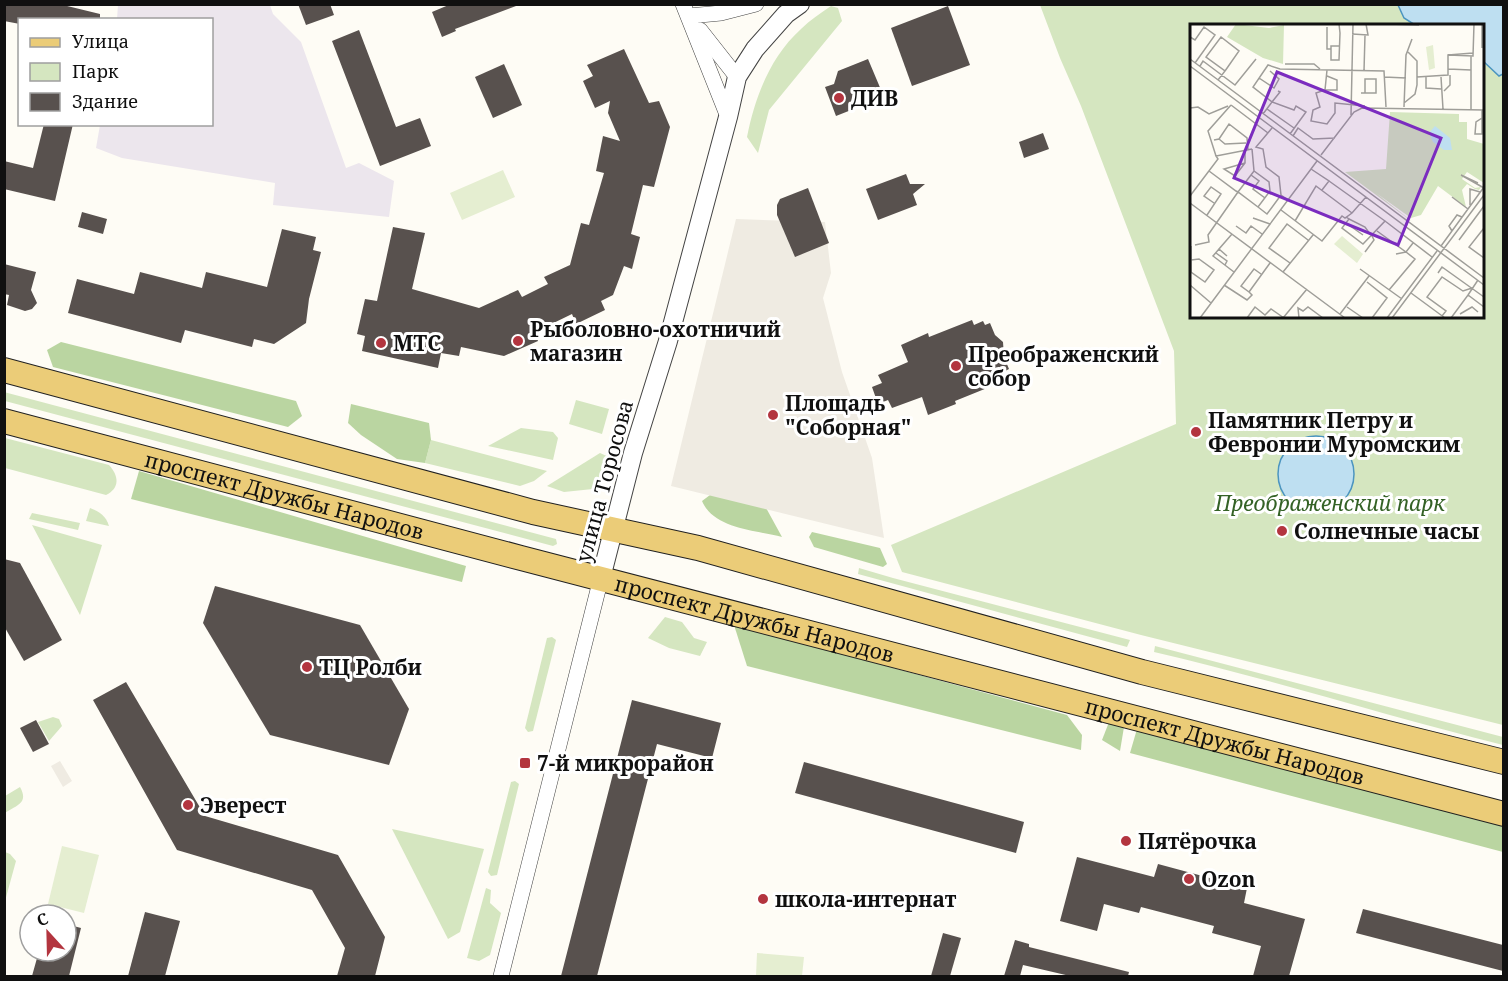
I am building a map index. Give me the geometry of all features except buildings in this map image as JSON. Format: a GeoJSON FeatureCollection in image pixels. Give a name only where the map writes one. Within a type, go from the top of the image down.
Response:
{"type":"FeatureCollection","features":[{"type":"Feature","properties":{"kind":"main road"},"geometry":{"type":"LineString","coordinates":[[4,370],[533,512],[698,548],[1142,672],[1503,762]]}},
{"type":"Feature","properties":{"kind":"main road","name":"проспект Дружбы Народов"},"geometry":{"type":"LineString","coordinates":[[4,421],[1503,814]]}},
{"type":"Feature","properties":{"kind":"street"},"geometry":{"type":"LineString","coordinates":[[686,10],[721,13],[756,4]]}},
{"type":"Feature","properties":{"kind":"street"},"geometry":{"type":"LineString","coordinates":[[737,77],[755,49],[786,14],[800,4]]}},
{"type":"Feature","properties":{"kind":"street"},"geometry":{"type":"LineString","coordinates":[[686,10],[728,117]]}},
{"type":"Feature","properties":{"kind":"street"},"geometry":{"type":"LineString","coordinates":[[686,10],[737,77]]}},
{"type":"Feature","properties":{"kind":"street"},"geometry":{"type":"LineString","coordinates":[[709,66],[724,76],[737,77]]}},
{"type":"Feature","properties":{"kind":"street","name":"улица Торосова"},"geometry":{"type":"LineString","coordinates":[[501,976],[613,529],[633,453],[668,341],[737,77]]}},
{"type":"Feature","properties":{"kind":"shaded area"},"geometry":{"type":"Polygon","coordinates":[[[118,5],[270,5],[273,14],[301,42],[346,168],[359,163],[394,181],[389,217],[273,205],[275,183],[122,158],[96,148],[100,126],[213,126],[213,18],[117,18],[118,5]]]}},
{"type":"Feature","properties":{"kind":"shaded area","name":"Площадь \"Соборная\""},"geometry":{"type":"Polygon","coordinates":[[[736,219],[825,222],[831,273],[823,298],[842,372],[872,458],[884,538],[671,486],[736,219]]]}},
{"type":"Feature","properties":{"kind":"shaded area"},"geometry":{"type":"Polygon","coordinates":[[[60,761],[72,781],[63,787],[51,766],[60,761]]]}},
{"type":"Feature","properties":{"kind":"green space","name":"Преображенский парк"},"geometry":{"type":"Polygon","coordinates":[[[1040,5],[1503,5],[1503,725],[1141,635],[902,572],[891,545],[1176,424],[1174,351],[1040,5]]]}},
{"type":"Feature","properties":{"kind":"green space"},"geometry":{"type":"Polygon","coordinates":[[[831,6],[838,8],[842,21],[769,110],[758,153],[747,137],[754,107],[765,78],[790,40],[831,6]]]}},
{"type":"Feature","properties":{"kind":"green space"},"geometry":{"type":"Polygon","coordinates":[[[503,170],[515,197],[462,220],[450,193],[503,170]]]}},
{"type":"Feature","properties":{"kind":"green space"},"geometry":{"type":"Polygon","coordinates":[[[61,342],[296,401],[302,416],[288,427],[53,367],[47,350],[61,342]]]}},
{"type":"Feature","properties":{"kind":"green space"},"geometry":{"type":"Polygon","coordinates":[[[4,392],[556,539],[557,544],[553,546],[5,401],[4,392]]]}},
{"type":"Feature","properties":{"kind":"green space"},"geometry":{"type":"Polygon","coordinates":[[[576,400],[609,409],[602,434],[569,424],[576,400]]]}},
{"type":"Feature","properties":{"kind":"green space"},"geometry":{"type":"Polygon","coordinates":[[[351,404],[429,423],[431,440],[425,463],[397,459],[361,435],[348,423],[351,404]]]}},
{"type":"Feature","properties":{"kind":"green space"},"geometry":{"type":"Polygon","coordinates":[[[521,428],[553,432],[558,438],[553,460],[488,446],[521,428]]]}},
{"type":"Feature","properties":{"kind":"green space"},"geometry":{"type":"Polygon","coordinates":[[[5,438],[109,465],[115,473],[116,485],[106,495],[5,468],[5,438]]]}},
{"type":"Feature","properties":{"kind":"green space"},"geometry":{"type":"Polygon","coordinates":[[[431,440],[547,471],[534,481],[520,486],[425,463],[431,440]]]}},
{"type":"Feature","properties":{"kind":"green space"},"geometry":{"type":"Polygon","coordinates":[[[600,453],[611,458],[602,480],[593,489],[564,492],[547,486],[600,453]]]}},
{"type":"Feature","properties":{"kind":"green space"},"geometry":{"type":"Polygon","coordinates":[[[139,471],[466,566],[462,582],[131,499],[139,471]]]}},
{"type":"Feature","properties":{"kind":"green space"},"geometry":{"type":"Polygon","coordinates":[[[714,492],[765,506],[782,537],[725,523],[708,510],[702,501],[714,492]]]}},
{"type":"Feature","properties":{"kind":"green space"},"geometry":{"type":"Polygon","coordinates":[[[90,508],[102,515],[109,526],[86,521],[90,508]]]}},
{"type":"Feature","properties":{"kind":"green space"},"geometry":{"type":"Polygon","coordinates":[[[32,513],[80,523],[78,530],[29,519],[32,513]]]}},
{"type":"Feature","properties":{"kind":"green space"},"geometry":{"type":"Polygon","coordinates":[[[32,525],[102,545],[80,615],[32,525]]]}},
{"type":"Feature","properties":{"kind":"green space"},"geometry":{"type":"Polygon","coordinates":[[[812,532],[880,548],[887,564],[883,567],[814,547],[809,537],[812,532]]]}},
{"type":"Feature","properties":{"kind":"green space"},"geometry":{"type":"Polygon","coordinates":[[[859,568],[1130,640],[1127,647],[858,574],[859,568]]]}},
{"type":"Feature","properties":{"kind":"green space"},"geometry":{"type":"Polygon","coordinates":[[[665,617],[682,622],[694,638],[707,642],[700,656],[669,648],[648,638],[665,617]]]}},
{"type":"Feature","properties":{"kind":"green space"},"geometry":{"type":"Polygon","coordinates":[[[734,625],[1067,715],[1082,735],[1081,750],[747,666],[734,625]]]}},
{"type":"Feature","properties":{"kind":"green space"},"geometry":{"type":"Polygon","coordinates":[[[552,637],[556,640],[533,731],[528,732],[525,728],[547,638],[552,637]]]}},
{"type":"Feature","properties":{"kind":"green space"},"geometry":{"type":"Polygon","coordinates":[[[1155,646],[1503,737],[1503,745],[1154,652],[1155,646]]]}},
{"type":"Feature","properties":{"kind":"green space"},"geometry":{"type":"Polygon","coordinates":[[[53,717],[59,719],[62,726],[49,741],[38,722],[53,717]]]}},
{"type":"Feature","properties":{"kind":"green space"},"geometry":{"type":"Polygon","coordinates":[[[1111,717],[1125,721],[1120,751],[1102,740],[1111,717]]]}},
{"type":"Feature","properties":{"kind":"green space"},"geometry":{"type":"Polygon","coordinates":[[[1137,729],[1503,823],[1503,852],[1130,753],[1137,729]]]}},
{"type":"Feature","properties":{"kind":"green space"},"geometry":{"type":"Polygon","coordinates":[[[515,781],[519,784],[497,875],[491,876],[488,872],[511,782],[515,781]]]}},
{"type":"Feature","properties":{"kind":"green space"},"geometry":{"type":"Polygon","coordinates":[[[20,787],[22,800],[5,813],[5,796],[20,787]]]}},
{"type":"Feature","properties":{"kind":"green space"},"geometry":{"type":"Polygon","coordinates":[[[392,829],[484,849],[460,932],[448,939],[392,829]]]}},
{"type":"Feature","properties":{"kind":"green space"},"geometry":{"type":"Polygon","coordinates":[[[62,846],[99,855],[84,913],[78,912],[78,903],[48,903],[62,846]]]}},
{"type":"Feature","properties":{"kind":"green space"},"geometry":{"type":"Polygon","coordinates":[[[5,852],[16,861],[5,901],[5,852]]]}},
{"type":"Feature","properties":{"kind":"green space"},"geometry":{"type":"Polygon","coordinates":[[[486,888],[491,890],[490,903],[501,913],[490,955],[479,961],[467,958],[486,888]]]}},
{"type":"Feature","properties":{"kind":"green space"},"geometry":{"type":"Polygon","coordinates":[[[757,953],[804,957],[802,976],[756,976],[757,953]]]}},
{"type":"Feature","properties":{"kind":"water"},"geometry":{"type":"Polygon","coordinates":[[[1398,5],[1503,5],[1503,74],[1499,76],[1484,62],[1484,24],[1413,24],[1404,18],[1398,5]]]}},
{"type":"Feature","properties":{"kind":"water"},"geometry":{"type":"Polygon","coordinates":[[[1316,436],[1331,439],[1343,447],[1351,459],[1354,474],[1351,489],[1343,501],[1331,509],[1316,512],[1301,509],[1289,501],[1281,489],[1278,474],[1281,459],[1289,447],[1301,439],[1316,436]]]}},
{"type":"Feature","properties":{"kind":"place","name":"ДИВ"},"geometry":{"type":"Point","coordinates":[839,98]}},
{"type":"Feature","properties":{"kind":"place","name":"Рыболовно-охотничий магазин"},"geometry":{"type":"Point","coordinates":[518,341]}},
{"type":"Feature","properties":{"kind":"place","name":"МТС"},"geometry":{"type":"Point","coordinates":[381,343]}},
{"type":"Feature","properties":{"kind":"place","name":"Преображенский собор"},"geometry":{"type":"Point","coordinates":[956,366]}},
{"type":"Feature","properties":{"kind":"place","name":"Площадь \"Соборная\""},"geometry":{"type":"Point","coordinates":[773,415]}},
{"type":"Feature","properties":{"kind":"place","name":"Памятник Петру и Февронии Муромским"},"geometry":{"type":"Point","coordinates":[1196,432]}},
{"type":"Feature","properties":{"kind":"place","name":"Солнечные часы"},"geometry":{"type":"Point","coordinates":[1282,531]}},
{"type":"Feature","properties":{"kind":"place","name":"ТЦ Ролби"},"geometry":{"type":"Point","coordinates":[307,667]}},
{"type":"Feature","properties":{"kind":"place","name":"7-й микрорайон"},"geometry":{"type":"Point","coordinates":[525,763]}},
{"type":"Feature","properties":{"kind":"place","name":"Эверест"},"geometry":{"type":"Point","coordinates":[188,805]}},
{"type":"Feature","properties":{"kind":"place","name":"Пятёрочка"},"geometry":{"type":"Point","coordinates":[1126,841]}},
{"type":"Feature","properties":{"kind":"place","name":"Ozon"},"geometry":{"type":"Point","coordinates":[1189,879]}},
{"type":"Feature","properties":{"kind":"place","name":"школа-интернат"},"geometry":{"type":"Point","coordinates":[763,899]}}]}
